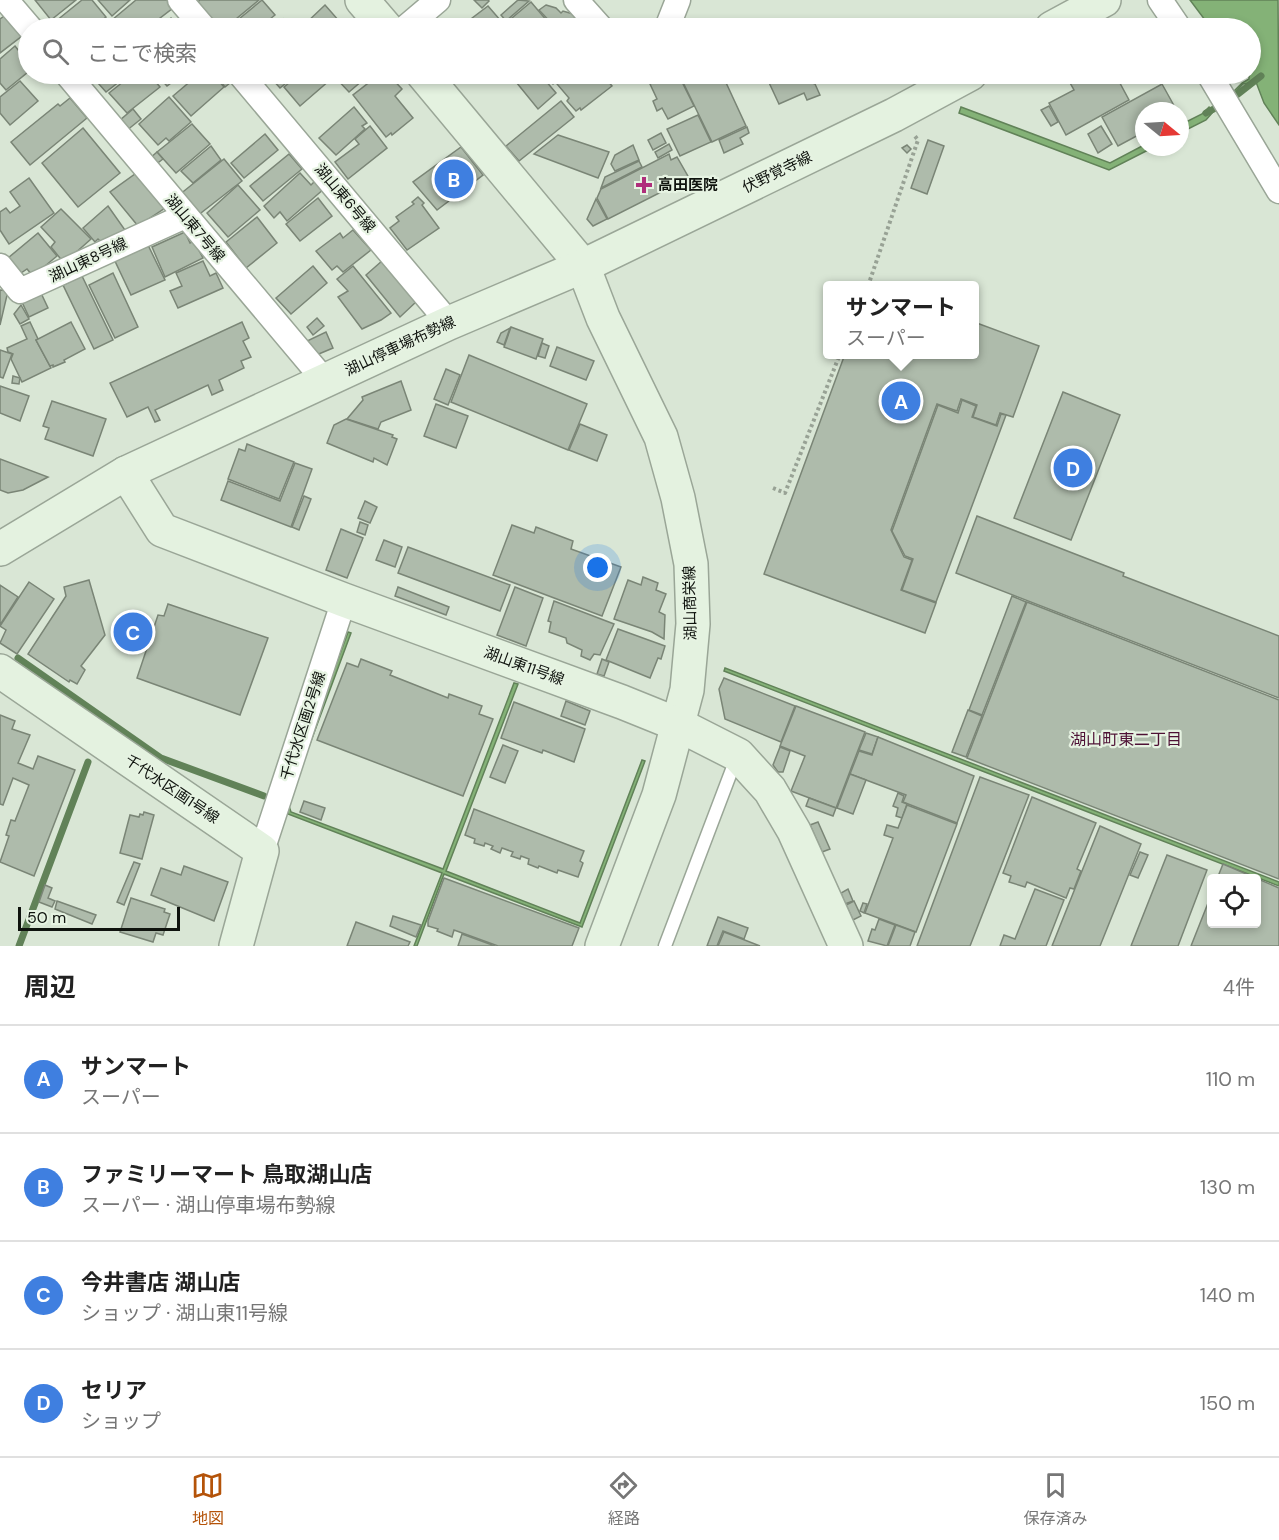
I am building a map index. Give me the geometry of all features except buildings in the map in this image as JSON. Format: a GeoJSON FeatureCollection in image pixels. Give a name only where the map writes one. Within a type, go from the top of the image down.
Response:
{"type":"FeatureCollection","features":[{"type":"Feature","properties":{"kind":"street"},"geometry":{"type":"LineString","coordinates":[[6,0],[21,18]]}},
{"type":"Feature","properties":{"kind":"street"},"geometry":{"type":"LineString","coordinates":[[180,0],[195,18]]}},
{"type":"Feature","properties":{"kind":"street"},"geometry":{"type":"LineString","coordinates":[[362,0],[377,18]]}},
{"type":"Feature","properties":{"kind":"street"},"geometry":{"type":"LineString","coordinates":[[417,18],[438,0]]}},
{"type":"Feature","properties":{"kind":"street"},"geometry":{"type":"LineString","coordinates":[[576,0],[592,18]]}},
{"type":"Feature","properties":{"kind":"street"},"geometry":{"type":"LineString","coordinates":[[671,18],[678,0]]}},
{"type":"Feature","properties":{"kind":"street"},"geometry":{"type":"LineString","coordinates":[[1071,18],[1104,0]]}},
{"type":"Feature","properties":{"kind":"street"},"geometry":{"type":"LineString","coordinates":[[1160,0],[1172,18]]}},
{"type":"Feature","properties":{"kind":"street","name":"湖山東7号線"},"geometry":{"type":"LineString","coordinates":[[76,84],[325,381]]}},
{"type":"Feature","properties":{"kind":"street","name":"湖山東6号線"},"geometry":{"type":"LineString","coordinates":[[248,84],[449,323]]}},
{"type":"Feature","properties":{"kind":"street"},"geometry":{"type":"LineString","coordinates":[[431,84],[583,266]]}},
{"type":"Feature","properties":{"kind":"street","name":"伏野覚寺線"},"geometry":{"type":"LineString","coordinates":[[583,266],[894,116],[952,84]]}},
{"type":"Feature","properties":{"kind":"street"},"geometry":{"type":"LineString","coordinates":[[1215,84],[1279,191]]}},
{"type":"Feature","properties":{"kind":"street","name":"湖山東8号線"},"geometry":{"type":"LineString","coordinates":[[0,266],[20,291],[185,216]]}},
{"type":"Feature","properties":{"kind":"street","name":"湖山停車場布勢線"},"geometry":{"type":"LineString","coordinates":[[0,549],[126,473],[449,323],[583,266]]}},
{"type":"Feature","properties":{"kind":"street","name":"湖山商栄線"},"geometry":{"type":"LineString","coordinates":[[583,266],[603,318],[661,437],[678,498],[691,564],[693,624],[687,690],[679,725],[659,795],[602,946]]}},
{"type":"Feature","properties":{"kind":"street","name":"湖山東11号線"},"geometry":{"type":"LineString","coordinates":[[126,473],[162,530],[679,725],[738,755],[770,790],[794,831],[846,946]]}},
{"type":"Feature","properties":{"kind":"street","name":"千代水区画2号線"},"geometry":{"type":"LineString","coordinates":[[262,851],[344,600]]}},
{"type":"Feature","properties":{"kind":"street","name":"千代水区画1号線"},"geometry":{"type":"LineString","coordinates":[[0,671],[262,851]]}},
{"type":"Feature","properties":{"kind":"street"},"geometry":{"type":"LineString","coordinates":[[236,946],[262,851]]}},
{"type":"Feature","properties":{"kind":"lane"},"geometry":{"type":"LineString","coordinates":[[665,946],[738,755]]}},
{"type":"Feature","properties":{"kind":"path"},"geometry":{"type":"LineString","coordinates":[[869,281],[918,140],[913,132]]}},
{"type":"Feature","properties":{"kind":"path"},"geometry":{"type":"LineString","coordinates":[[773,488],[785,493],[838,359]]}},
{"type":"Feature","properties":{"kind":"shaded area"},"geometry":{"type":"Polygon","coordinates":[[[1190,0],[1278,0],[1279,125],[1264,103],[1257,84],[1261,84],[1261,18],[1204,18],[1190,0]]]}},
{"type":"Feature","properties":{"kind":"shaded area"},"geometry":{"type":"Polygon","coordinates":[[[1241,84],[1243,84],[1232,96],[1230,95],[1241,84]]]}},
{"type":"Feature","properties":{"kind":"shaded area"},"geometry":{"type":"Polygon","coordinates":[[[961,107],[1110,163],[1135,150],[1136,156],[1109,170],[959,113],[961,107]]]}},
{"type":"Feature","properties":{"kind":"shaded area"},"geometry":{"type":"Polygon","coordinates":[[[1209,107],[1213,112],[1206,120],[1189,128],[1189,120],[1202,114],[1209,107]]]}},
{"type":"Feature","properties":{"kind":"shaded area"},"geometry":{"type":"Polygon","coordinates":[[[348,632],[351,633],[288,803],[291,812],[443,869],[514,683],[518,684],[446,871],[580,923],[642,760],[645,761],[582,927],[444,874],[417,946],[414,946],[442,873],[288,814],[286,800],[348,632]]]}},
{"type":"Feature","properties":{"kind":"shaded area"},"geometry":{"type":"Polygon","coordinates":[[[725,668],[1258,874],[1248,874],[724,671],[725,668]]]}},
{"type":"Feature","properties":{"kind":"shaded area"},"geometry":{"type":"Polygon","coordinates":[[[1261,875],[1279,882],[1279,886],[1261,879],[1261,875]]]}},
{"type":"Feature","properties":{"kind":"waterway"},"geometry":{"type":"LineString","coordinates":[[1206,113],[1229,101],[1251,84]]}},
{"type":"Feature","properties":{"kind":"waterway"},"geometry":{"type":"LineString","coordinates":[[18,658],[161,758],[264,796]]}},
{"type":"Feature","properties":{"kind":"waterway"},"geometry":{"type":"LineString","coordinates":[[19,946],[88,762]]}},
{"type":"Feature","properties":{"kind":"place","name":"ファミリーマート 鳥取湖山店"},"geometry":{"type":"Point","coordinates":[454,179]}},
{"type":"Feature","properties":{"kind":"place","name":"高田医院"},"geometry":{"type":"Point","coordinates":[644,185]}},
{"type":"Feature","properties":{"kind":"place","name":"サンマート"},"geometry":{"type":"Point","coordinates":[901,401]}},
{"type":"Feature","properties":{"kind":"place","name":"セリア"},"geometry":{"type":"Point","coordinates":[1073,468]}},
{"type":"Feature","properties":{"kind":"place","name":"今井書店 湖山店"},"geometry":{"type":"Point","coordinates":[133,632]}},
{"type":"Feature","properties":{"kind":"district","name":"湖山町東二丁目"},"geometry":{"type":"Point","coordinates":[1126,739]}}]}
